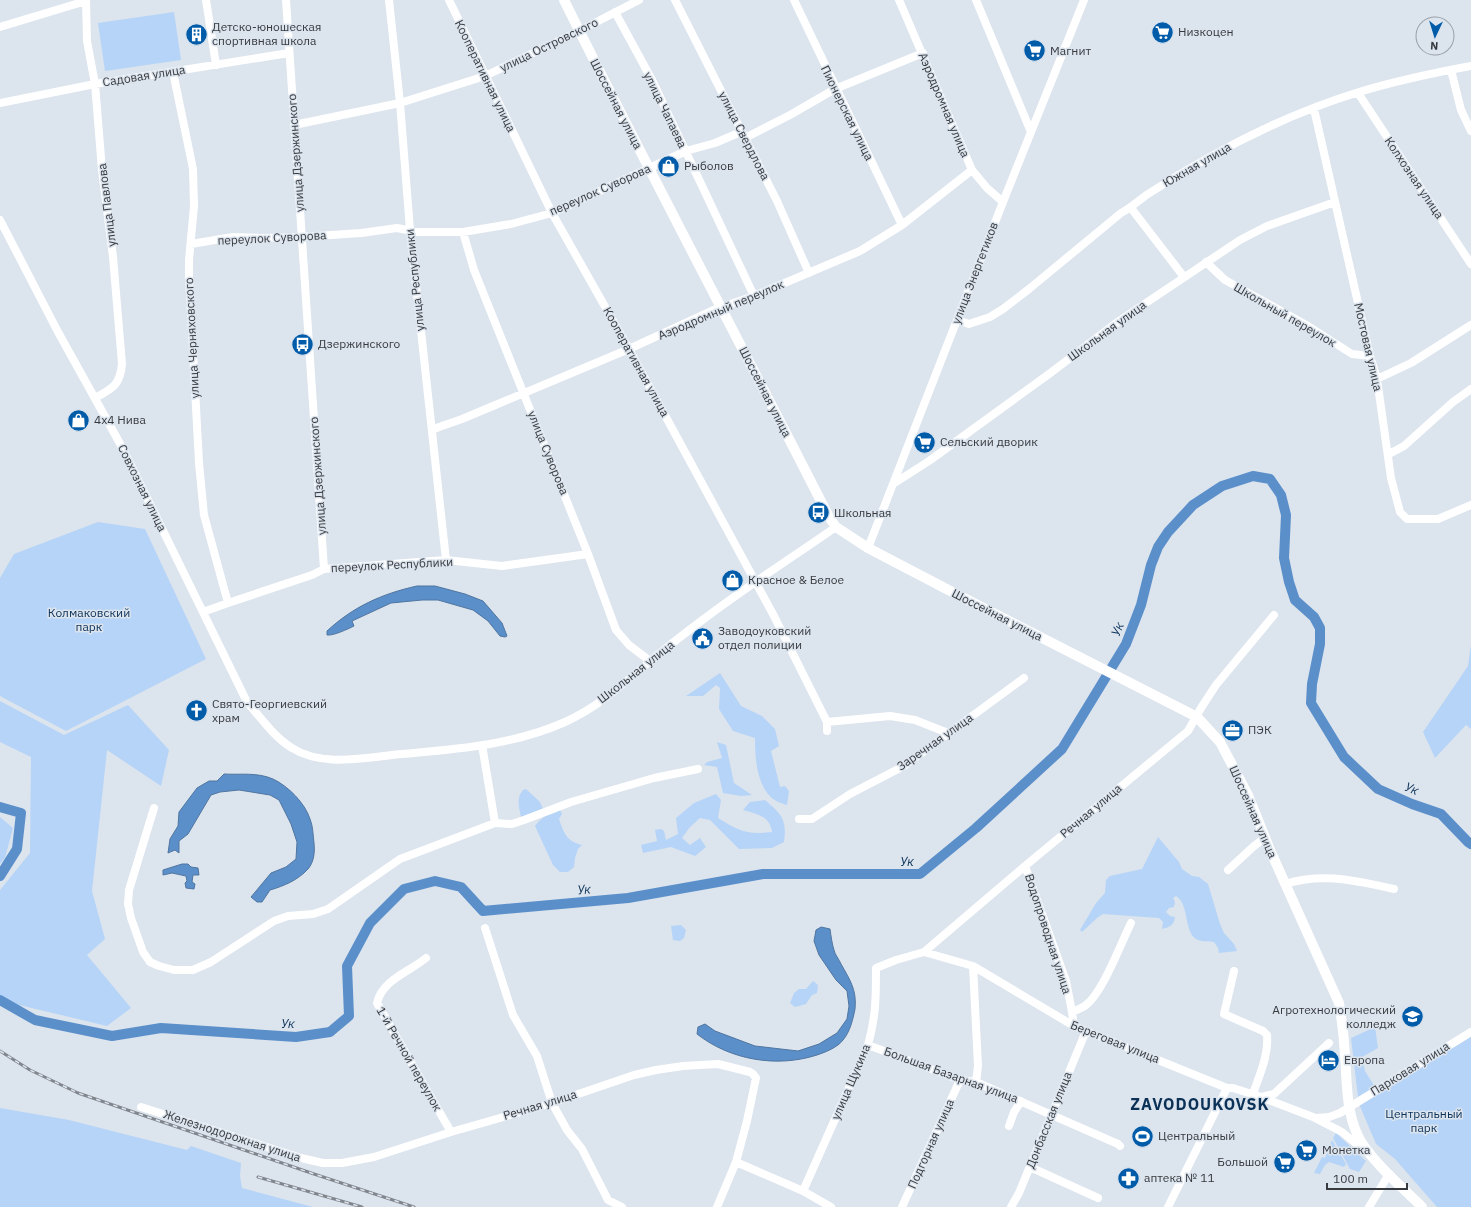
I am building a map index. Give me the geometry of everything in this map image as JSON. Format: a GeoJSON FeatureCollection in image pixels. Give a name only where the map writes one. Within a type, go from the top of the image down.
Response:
{"type":"FeatureCollection","features":[{"type":"Feature","properties":{"kind":"main road","name":"Шоссейная улица"},"geometry":{"type":"LineString","coordinates":[[564,0],[648,168],[722,307],[829,517],[836,527],[868,548],[1197,717],[1220,742],[1248,796],[1285,884],[1339,1003],[1343,1027],[1349,1107],[1358,1136],[1372,1156],[1422,1207]]}},
{"type":"Feature","properties":{"kind":"street"},"geometry":{"type":"LineString","coordinates":[[206,0],[216,65]]}},
{"type":"Feature","properties":{"kind":"street","name":"улица Дзержинского"},"geometry":{"type":"LineString","coordinates":[[286,0],[324,569]]}},
{"type":"Feature","properties":{"kind":"street","name":"улица Республики"},"geometry":{"type":"LineString","coordinates":[[388,0],[400,104],[410,230],[446,560]]}},
{"type":"Feature","properties":{"kind":"street","name":"Кооперативная улица"},"geometry":{"type":"LineString","coordinates":[[449,0],[552,213],[629,349],[774,616],[827,722],[827,731]]}},
{"type":"Feature","properties":{"kind":"street","name":"улица Островского"},"geometry":{"type":"LineString","coordinates":[[294,124],[400,104],[485,76],[580,31],[639,0]]}},
{"type":"Feature","properties":{"kind":"street","name":"улица Свердлова"},"geometry":{"type":"LineString","coordinates":[[675,0],[777,202],[809,273]]}},
{"type":"Feature","properties":{"kind":"street","name":"Пионерская улица"},"geometry":{"type":"LineString","coordinates":[[794,0],[835,89],[902,225]]}},
{"type":"Feature","properties":{"kind":"street","name":"Аэродромная улица"},"geometry":{"type":"LineString","coordinates":[[898,0],[972,170],[987,188],[1003,202]]}},
{"type":"Feature","properties":{"kind":"street"},"geometry":{"type":"LineString","coordinates":[[976,0],[1032,132]]}},
{"type":"Feature","properties":{"kind":"street","name":"улица Энергетиков"},"geometry":{"type":"LineString","coordinates":[[868,548],[1003,202],[1084,0]]}},
{"type":"Feature","properties":{"kind":"street"},"geometry":{"type":"LineString","coordinates":[[0,27],[86,1]]}},
{"type":"Feature","properties":{"kind":"street","name":"улица Павлова"},"geometry":{"type":"LineString","coordinates":[[86,1],[87,41],[95,84],[102,170],[113,257],[122,364],[121,375],[113,388],[95,398]]}},
{"type":"Feature","properties":{"kind":"street","name":"улица Чапаева"},"geometry":{"type":"LineString","coordinates":[[615,12],[652,80],[754,296]]}},
{"type":"Feature","properties":{"kind":"street","name":"Садовая улица"},"geometry":{"type":"LineString","coordinates":[[0,103],[95,84],[289,53]]}},
{"type":"Feature","properties":{"kind":"street","name":"переулок Суворова"},"geometry":{"type":"LineString","coordinates":[[191,244],[233,237],[263,238],[301,236],[397,228],[417,232],[463,232],[510,224],[552,213],[686,151],[743,135],[790,115],[835,89],[922,53]]}},
{"type":"Feature","properties":{"kind":"street","name":"Южная улица"},"geometry":{"type":"LineString","coordinates":[[957,320],[969,324],[990,317],[1003,309],[1030,290],[1121,213],[1207,158],[1253,134],[1358,93],[1403,80],[1471,66]]}},
{"type":"Feature","properties":{"kind":"street"},"geometry":{"type":"LineString","coordinates":[[1451,70],[1461,110],[1471,131]]}},
{"type":"Feature","properties":{"kind":"street","name":"улица Черняховского"},"geometry":{"type":"LineString","coordinates":[[173,72],[193,169],[194,206],[189,277],[199,463],[204,515],[228,602]]}},
{"type":"Feature","properties":{"kind":"street","name":"Колхозная улица"},"geometry":{"type":"LineString","coordinates":[[1358,93],[1471,264]]}},
{"type":"Feature","properties":{"kind":"street","name":"Мостовая улица"},"geometry":{"type":"LineString","coordinates":[[1314,109],[1370,356],[1377,379],[1389,454],[1391,478],[1400,512],[1407,519],[1438,519],[1471,506]]}},
{"type":"Feature","properties":{"kind":"street","name":"Аэродромный переулок"},"geometry":{"type":"LineString","coordinates":[[432,430],[462,419],[629,349],[716,309],[754,296],[860,251],[902,225],[972,170]]}},
{"type":"Feature","properties":{"kind":"street","name":"Школьная улица"},"geometry":{"type":"LineString","coordinates":[[893,484],[935,456],[1049,374],[1119,321],[1240,240],[1267,226],[1335,202]]}},
{"type":"Feature","properties":{"kind":"street"},"geometry":{"type":"LineString","coordinates":[[1131,208],[1184,277]]}},
{"type":"Feature","properties":{"kind":"street","name":"Совхозная улица"},"geometry":{"type":"LineString","coordinates":[[0,220],[58,332],[123,449],[248,702],[274,732]]}},
{"type":"Feature","properties":{"kind":"street","name":"улица Суворова"},"geometry":{"type":"LineString","coordinates":[[463,232],[474,270],[588,554],[616,630],[629,644],[650,661]]}},
{"type":"Feature","properties":{"kind":"street","name":"Школьный переулок"},"geometry":{"type":"LineString","coordinates":[[1206,262],[1225,280],[1308,326],[1352,354],[1370,356]]}},
{"type":"Feature","properties":{"kind":"street"},"geometry":{"type":"LineString","coordinates":[[1377,379],[1411,363],[1471,325]]}},
{"type":"Feature","properties":{"kind":"street"},"geometry":{"type":"LineString","coordinates":[[1389,454],[1404,446],[1453,402],[1471,389]]}},
{"type":"Feature","properties":{"kind":"street","name":"Школьная улица"},"geometry":{"type":"LineString","coordinates":[[274,732],[293,748],[316,758],[344,760],[442,751],[513,740],[566,722],[605,699],[690,629],[836,527]]}},
{"type":"Feature","properties":{"kind":"street","name":"переулок Республики"},"geometry":{"type":"LineString","coordinates":[[203,612],[228,602],[312,575],[324,569],[446,560],[502,566],[588,554]]}},
{"type":"Feature","properties":{"kind":"street","name":"Речная улица"},"geometry":{"type":"LineString","coordinates":[[876,968],[896,960],[924,952],[1188,731],[1216,685],[1274,615]]}},
{"type":"Feature","properties":{"kind":"street","name":"Заречная улица"},"geometry":{"type":"LineString","coordinates":[[799,819],[812,819],[850,794],[904,766],[1024,678]]}},
{"type":"Feature","properties":{"kind":"street"},"geometry":{"type":"LineString","coordinates":[[827,722],[890,716],[915,720],[948,733]]}},
{"type":"Feature","properties":{"kind":"street"},"geometry":{"type":"LineString","coordinates":[[482,745],[495,823]]}},
{"type":"Feature","properties":{"kind":"street"},"geometry":{"type":"LineString","coordinates":[[154,808],[129,890],[128,904],[131,918],[143,952],[150,962],[159,966],[184,971],[193,970],[211,962],[274,921],[288,916],[313,914],[328,909],[400,859],[495,823],[512,824],[578,800],[654,778],[698,769]]}},
{"type":"Feature","properties":{"kind":"street"},"geometry":{"type":"LineString","coordinates":[[1228,870],[1265,838]]}},
{"type":"Feature","properties":{"kind":"street","name":"Водопроводная улица"},"geometry":{"type":"LineString","coordinates":[[1025,866],[1066,981],[1074,1026]]}},
{"type":"Feature","properties":{"kind":"street"},"geometry":{"type":"LineString","coordinates":[[1285,884],[1301,879],[1327,877],[1394,889]]}},
{"type":"Feature","properties":{"kind":"street"},"geometry":{"type":"LineString","coordinates":[[1072,1012],[1087,1004],[1096,994],[1107,975],[1131,923]]}},
{"type":"Feature","properties":{"kind":"street"},"geometry":{"type":"LineString","coordinates":[[484,928],[513,1015],[537,1056],[552,1103],[567,1130],[582,1149],[608,1200],[622,1207]]}},
{"type":"Feature","properties":{"kind":"street","name":"Береговая улица"},"geometry":{"type":"LineString","coordinates":[[924,952],[973,966],[1074,1026],[1227,1088],[1233,1088],[1257,1095],[1313,1117],[1342,1132],[1372,1156]]}},
{"type":"Feature","properties":{"kind":"street","name":"1-й Речной переулок"},"geometry":{"type":"LineString","coordinates":[[426,958],[399,975],[382,991],[377,1004],[451,1132]]}},
{"type":"Feature","properties":{"kind":"street"},"geometry":{"type":"LineString","coordinates":[[973,966],[978,1042],[976,1082]]}},
{"type":"Feature","properties":{"kind":"street","name":"улица Щукина"},"geometry":{"type":"LineString","coordinates":[[803,1191],[868,1045],[874,1025],[876,968]]}},
{"type":"Feature","properties":{"kind":"street"},"geometry":{"type":"LineString","coordinates":[[1234,971],[1224,1014],[1263,1031],[1267,1035],[1267,1046],[1257,1095],[1274,1094],[1329,1043]]}},
{"type":"Feature","properties":{"kind":"street","name":"Донбасская улица"},"geometry":{"type":"LineString","coordinates":[[1011,1207],[1019,1193],[1086,1031]]}},
{"type":"Feature","properties":{"kind":"street","name":"Парковая улица"},"geometry":{"type":"LineString","coordinates":[[1349,1107],[1471,1032]]}},
{"type":"Feature","properties":{"kind":"street","name":"Большая Базарная улица"},"geometry":{"type":"LineString","coordinates":[[868,1045],[960,1080],[976,1082],[1052,1114],[1120,1146]]}},
{"type":"Feature","properties":{"kind":"street","name":"Речная улица"},"geometry":{"type":"LineString","coordinates":[[323,1163],[342,1163],[374,1157],[451,1132],[552,1103],[634,1075],[683,1066],[718,1064],[750,1072],[756,1078],[736,1162]]}},
{"type":"Feature","properties":{"kind":"street","name":"Подгорная улица"},"geometry":{"type":"LineString","coordinates":[[902,1207],[960,1080]]}},
{"type":"Feature","properties":{"kind":"street"},"geometry":{"type":"LineString","coordinates":[[1168,1207],[1227,1088]]}},
{"type":"Feature","properties":{"kind":"street"},"geometry":{"type":"LineString","coordinates":[[1009,1126],[1014,1112],[1021,1101]]}},
{"type":"Feature","properties":{"kind":"street","name":"Железнодорожная улица"},"geometry":{"type":"LineString","coordinates":[[141,1107],[301,1158],[323,1163]]}},
{"type":"Feature","properties":{"kind":"street","name":"Береговая улица"},"geometry":{"type":"LineString","coordinates":[[1313,1117],[1329,1117],[1340,1113],[1349,1107]]}},
{"type":"Feature","properties":{"kind":"street"},"geometry":{"type":"LineString","coordinates":[[717,1207],[736,1162],[803,1191],[831,1207]]}},
{"type":"Feature","properties":{"kind":"street"},"geometry":{"type":"LineString","coordinates":[[1030,1167],[1098,1198]]}},
{"type":"Feature","properties":{"kind":"street"},"geometry":{"type":"LineString","coordinates":[[1369,1207],[1389,1174]]}},
{"type":"Feature","properties":{"kind":"green space"},"geometry":{"type":"Polygon","coordinates":[[[174,12],[181,60],[105,71],[98,23],[174,12]]]}},
{"type":"Feature","properties":{"kind":"green space","name":"Колмаковский парк"},"geometry":{"type":"Polygon","coordinates":[[[98,522],[145,529],[206,659],[66,731],[0,696],[0,578],[14,554],[98,522]]]}},
{"type":"Feature","properties":{"kind":"green space"},"geometry":{"type":"Polygon","coordinates":[[[1471,645],[1471,729],[1466,725],[1435,758],[1423,732],[1468,666],[1471,645]]]}},
{"type":"Feature","properties":{"kind":"green space"},"geometry":{"type":"Polygon","coordinates":[[[720,673],[741,706],[762,716],[775,729],[779,746],[771,751],[780,787],[785,786],[789,791],[787,805],[772,798],[764,788],[757,767],[755,738],[733,731],[719,709],[720,688],[716,685],[703,696],[686,696],[720,673]]]}},
{"type":"Feature","properties":{"kind":"green space"},"geometry":{"type":"Polygon","coordinates":[[[0,701],[64,735],[128,705],[169,750],[161,786],[107,750],[92,891],[105,939],[87,955],[131,1008],[107,1026],[15,1004],[0,995],[0,890],[30,853],[31,757],[0,742],[0,701]]]}},
{"type":"Feature","properties":{"kind":"green space"},"geometry":{"type":"Polygon","coordinates":[[[717,742],[726,745],[734,783],[752,795],[741,796],[723,793],[717,767],[704,765],[707,762],[722,758],[717,742]]]}},
{"type":"Feature","properties":{"kind":"green space"},"geometry":{"type":"Polygon","coordinates":[[[526,789],[540,802],[543,809],[521,817],[519,796],[523,790],[526,789]]]}},
{"type":"Feature","properties":{"kind":"green space"},"geometry":{"type":"Polygon","coordinates":[[[716,794],[721,800],[718,818],[738,829],[756,833],[772,832],[769,822],[758,814],[743,810],[750,802],[765,800],[782,818],[785,828],[784,842],[772,848],[739,849],[710,820],[700,818],[690,827],[682,838],[690,845],[700,838],[706,847],[695,856],[671,847],[643,853],[641,845],[657,841],[655,830],[661,829],[664,831],[666,840],[678,834],[676,818],[694,803],[716,794]]]}},
{"type":"Feature","properties":{"kind":"green space"},"geometry":{"type":"Polygon","coordinates":[[[560,810],[562,814],[559,819],[566,836],[572,841],[582,845],[578,849],[574,867],[568,872],[560,872],[553,865],[535,826],[544,817],[560,810]]]}},
{"type":"Feature","properties":{"kind":"green space"},"geometry":{"type":"Polygon","coordinates":[[[0,817],[13,828],[5,858],[0,864],[0,817]]]}},
{"type":"Feature","properties":{"kind":"green space"},"geometry":{"type":"Polygon","coordinates":[[[1158,837],[1179,862],[1182,869],[1192,876],[1199,877],[1208,884],[1220,924],[1224,933],[1234,944],[1237,951],[1219,953],[1214,942],[1200,941],[1193,937],[1188,926],[1183,905],[1176,896],[1173,898],[1175,902],[1174,907],[1169,908],[1166,912],[1170,916],[1175,917],[1173,924],[1162,929],[1163,922],[1159,918],[1103,914],[1082,932],[1080,930],[1096,903],[1105,893],[1106,880],[1110,876],[1142,869],[1158,837]]]}},
{"type":"Feature","properties":{"kind":"green space"},"geometry":{"type":"Polygon","coordinates":[[[681,925],[686,930],[684,938],[680,941],[673,940],[671,926],[681,925]]]}},
{"type":"Feature","properties":{"kind":"green space"},"geometry":{"type":"Polygon","coordinates":[[[813,981],[818,985],[817,993],[812,995],[806,1004],[795,1007],[790,1003],[794,993],[799,989],[806,989],[813,981]]]}},
{"type":"Feature","properties":{"kind":"green space"},"geometry":{"type":"Polygon","coordinates":[[[1375,1027],[1378,1048],[1362,1057],[1365,1071],[1375,1087],[1358,1097],[1351,1038],[1375,1027]]]}},
{"type":"Feature","properties":{"kind":"green space","name":"Центральный парк"},"geometry":{"type":"Polygon","coordinates":[[[1471,1035],[1471,1207],[1437,1207],[1395,1159],[1376,1144],[1359,1104],[1471,1035]]]}},
{"type":"Feature","properties":{"kind":"green space"},"geometry":{"type":"Polygon","coordinates":[[[0,1108],[69,1120],[187,1150],[191,1146],[241,1163],[240,1176],[242,1188],[313,1207],[0,1207],[0,1108]]]}},
{"type":"Feature","properties":{"kind":"green space"},"geometry":{"type":"Polygon","coordinates":[[[1336,1133],[1366,1161],[1359,1172],[1350,1169],[1333,1138],[1336,1133]]]}},
{"type":"Feature","properties":{"kind":"green space"},"geometry":{"type":"Polygon","coordinates":[[[1332,1140],[1346,1164],[1344,1167],[1329,1162],[1325,1165],[1320,1174],[1314,1173],[1322,1157],[1325,1158],[1332,1140]]]}},
{"type":"Feature","properties":{"kind":"water"},"geometry":{"type":"Polygon","coordinates":[[[417,586],[435,586],[465,594],[483,601],[502,623],[507,636],[500,636],[488,621],[473,610],[438,600],[391,603],[352,621],[354,626],[337,633],[327,635],[327,631],[347,615],[368,602],[391,593],[417,586]]]}},
{"type":"Feature","properties":{"kind":"water"},"geometry":{"type":"Polygon","coordinates":[[[224,774],[261,775],[279,782],[300,801],[308,813],[311,822],[313,831],[314,857],[310,866],[304,873],[295,879],[270,890],[262,902],[257,902],[251,897],[271,873],[286,867],[296,859],[297,842],[291,824],[279,800],[270,795],[239,790],[220,792],[211,795],[188,834],[179,841],[179,853],[175,850],[168,853],[170,839],[178,826],[179,812],[197,788],[209,781],[217,781],[224,774]]]}},
{"type":"Feature","properties":{"kind":"water"},"geometry":{"type":"Polygon","coordinates":[[[182,864],[188,864],[191,867],[198,868],[199,875],[193,875],[192,882],[195,884],[194,889],[186,888],[186,876],[172,873],[163,875],[163,870],[182,864]]]}},
{"type":"Feature","properties":{"kind":"water"},"geometry":{"type":"Polygon","coordinates":[[[821,927],[830,929],[835,952],[850,980],[855,996],[855,1009],[852,1021],[848,1033],[841,1043],[832,1049],[802,1059],[770,1061],[754,1059],[724,1050],[697,1034],[698,1027],[705,1024],[715,1031],[755,1046],[798,1051],[819,1044],[837,1033],[847,1019],[849,1006],[847,991],[836,980],[819,955],[814,941],[816,930],[821,927]]]}},
{"type":"Feature","properties":{"kind":"waterway","name":"Ук"},"geometry":{"type":"LineString","coordinates":[[0,1000],[35,1020],[112,1036],[161,1028],[296,1037],[330,1032],[349,1016],[347,966],[370,923],[404,889],[435,881],[461,887],[483,911],[628,898],[763,874],[920,874],[976,828],[1062,749],[1126,644],[1141,605],[1151,565],[1158,547],[1168,532],[1193,505],[1222,486],[1253,476],[1270,479],[1281,495],[1286,515],[1284,558],[1289,582],[1295,600],[1314,617],[1320,628],[1320,644],[1312,684],[1311,703],[1344,757],[1378,789],[1412,804],[1441,814],[1471,844]]}},
{"type":"Feature","properties":{"kind":"waterway","name":"Ук"},"geometry":{"type":"LineString","coordinates":[[0,807],[21,813],[17,849],[0,876]]}},
{"type":"Feature","properties":{"kind":"railway"},"geometry":{"type":"LineString","coordinates":[[0,1051],[30,1070],[78,1093],[414,1207]]}},
{"type":"Feature","properties":{"kind":"railway"},"geometry":{"type":"LineString","coordinates":[[258,1177],[362,1207]]}},
{"type":"Feature","properties":{"kind":"place","name":"Низкоцен"},"geometry":{"type":"Point","coordinates":[1163,32]}},
{"type":"Feature","properties":{"kind":"place","name":"Детско-юношеская спортивная школа"},"geometry":{"type":"Point","coordinates":[196,34]}},
{"type":"Feature","properties":{"kind":"place","name":"Магнит"},"geometry":{"type":"Point","coordinates":[1034,51]}},
{"type":"Feature","properties":{"kind":"place","name":"Рыболов"},"geometry":{"type":"Point","coordinates":[668,166]}},
{"type":"Feature","properties":{"kind":"place","name":"Дзержинского"},"geometry":{"type":"Point","coordinates":[303,344]}},
{"type":"Feature","properties":{"kind":"place","name":"4x4 Нива"},"geometry":{"type":"Point","coordinates":[79,420]}},
{"type":"Feature","properties":{"kind":"place","name":"Сельский дворик"},"geometry":{"type":"Point","coordinates":[924,442]}},
{"type":"Feature","properties":{"kind":"place","name":"Школьная"},"geometry":{"type":"Point","coordinates":[818,513]}},
{"type":"Feature","properties":{"kind":"place","name":"Красное & Белое"},"geometry":{"type":"Point","coordinates":[733,580]}},
{"type":"Feature","properties":{"kind":"place","name":"Заводоуковский отдел полиции"},"geometry":{"type":"Point","coordinates":[703,638]}},
{"type":"Feature","properties":{"kind":"place","name":"Свято-Георгиевский храм"},"geometry":{"type":"Point","coordinates":[197,711]}},
{"type":"Feature","properties":{"kind":"place","name":"ПЭК"},"geometry":{"type":"Point","coordinates":[1233,730]}},
{"type":"Feature","properties":{"kind":"place","name":"Агротехнологический колледж"},"geometry":{"type":"Point","coordinates":[1412,1017]}},
{"type":"Feature","properties":{"kind":"place","name":"Европа"},"geometry":{"type":"Point","coordinates":[1328,1060]}},
{"type":"Feature","properties":{"kind":"place","name":"Центральный"},"geometry":{"type":"Point","coordinates":[1143,1136]}},
{"type":"Feature","properties":{"kind":"place","name":"Монетка"},"geometry":{"type":"Point","coordinates":[1306,1150]}},
{"type":"Feature","properties":{"kind":"place","name":"Большой"},"geometry":{"type":"Point","coordinates":[1284,1162]}},
{"type":"Feature","properties":{"kind":"place","name":"аптека № 11"},"geometry":{"type":"Point","coordinates":[1128,1178]}},
{"type":"Feature","properties":{"kind":"district","name":"ZAVODOUKOVSK"},"geometry":{"type":"Point","coordinates":[1200,1104]}}]}
